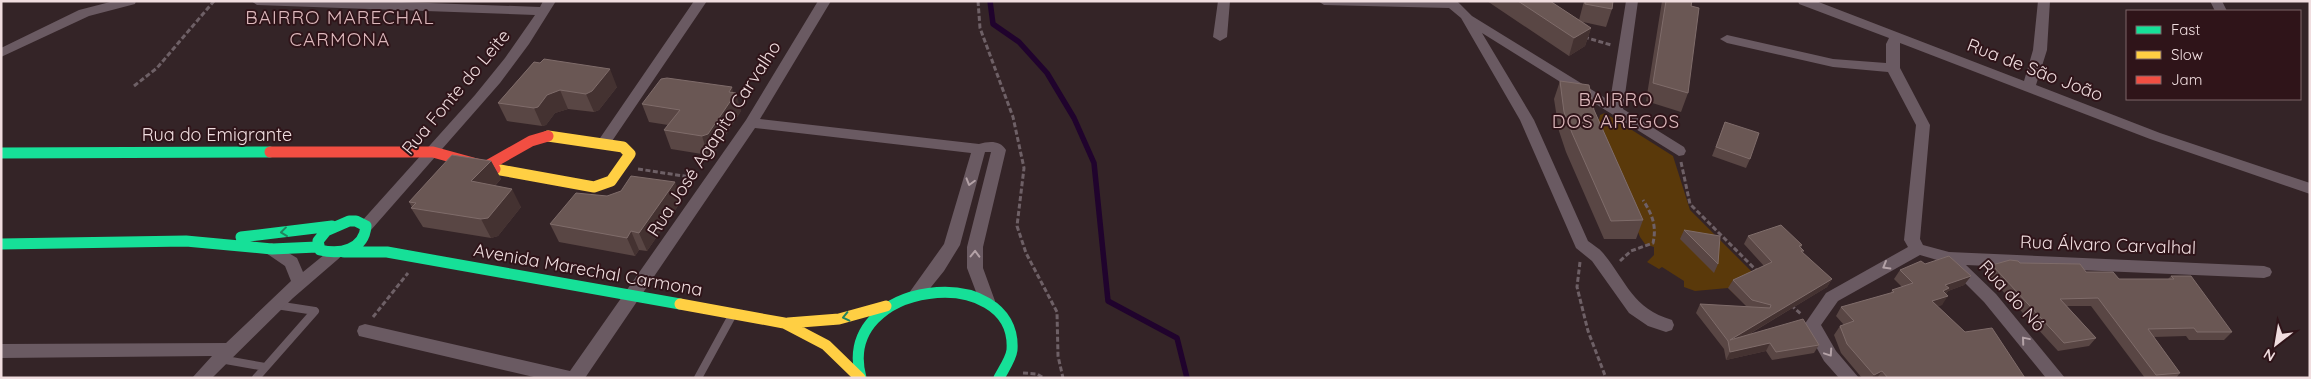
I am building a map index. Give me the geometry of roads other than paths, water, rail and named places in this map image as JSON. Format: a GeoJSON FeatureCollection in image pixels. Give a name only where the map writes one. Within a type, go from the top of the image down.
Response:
{"type":"FeatureCollection","features":[{"type":"Feature","properties":{"kind":"street"},"geometry":{"type":"LineString","coordinates":[[1,53],[84,13],[130,1]]}},
{"type":"Feature","properties":{"kind":"street"},"geometry":{"type":"LineString","coordinates":[[257,1],[547,6]]}},
{"type":"Feature","properties":{"kind":"street"},"geometry":{"type":"LineString","coordinates":[[485,167],[531,141],[542,137],[552,136],[602,144],[702,1]]}},
{"type":"Feature","properties":{"kind":"street","name":"Rua José Agapito Carvalho"},"geometry":{"type":"LineString","coordinates":[[575,378],[751,123],[825,1]]}},
{"type":"Feature","properties":{"kind":"street"},"geometry":{"type":"LineString","coordinates":[[1220,37],[1224,1]]}},
{"type":"Feature","properties":{"kind":"street"},"geometry":{"type":"LineString","coordinates":[[1324,1],[1450,3],[1466,16],[1679,151]]}},
{"type":"Feature","properties":{"kind":"street"},"geometry":{"type":"LineString","coordinates":[[1616,110],[1632,1]]}},
{"type":"Feature","properties":{"kind":"street","name":"Rua de São João"},"geometry":{"type":"LineString","coordinates":[[1804,1],[2155,136],[2310,189]]}},
{"type":"Feature","properties":{"kind":"street"},"geometry":{"type":"LineString","coordinates":[[2029,87],[2040,50],[2044,1]]}},
{"type":"Feature","properties":{"kind":"street","name":"Rua Fonte do Leite"},"geometry":{"type":"LineString","coordinates":[[384,202],[433,152],[527,40],[547,6]]}},
{"type":"Feature","properties":{"kind":"street"},"geometry":{"type":"LineString","coordinates":[[1466,16],[1527,120],[1582,244],[1598,258],[1621,294],[1644,316],[1657,324],[1666,325]]}},
{"type":"Feature","properties":{"kind":"street"},"geometry":{"type":"LineString","coordinates":[[1850,378],[1830,356],[1812,325],[1832,297],[1918,250],[1912,240],[1923,125],[1893,68],[1893,44],[1896,37]]}},
{"type":"Feature","properties":{"kind":"street"},"geometry":{"type":"LineString","coordinates":[[1727,40],[1833,62],[1893,68]]}},
{"type":"Feature","properties":{"kind":"street"},"geometry":{"type":"LineString","coordinates":[[751,123],[979,148],[990,146],[999,150],[975,247],[975,268],[987,301]]}},
{"type":"Feature","properties":{"kind":"street","name":"Rua do Emigrante"},"geometry":{"type":"LineString","coordinates":[[1,153],[433,152],[485,167],[594,188],[611,181],[630,154],[623,147],[602,144]]}},
{"type":"Feature","properties":{"kind":"street"},"geometry":{"type":"LineString","coordinates":[[917,293],[938,267],[952,245],[979,148]]}},
{"type":"Feature","properties":{"kind":"street"},"geometry":{"type":"LineString","coordinates":[[186,242],[332,226],[348,221],[384,202]]}},
{"type":"Feature","properties":{"kind":"street"},"geometry":{"type":"LineString","coordinates":[[202,378],[223,355],[282,300],[340,253],[358,245],[384,202]]}},
{"type":"Feature","properties":{"kind":"street"},"geometry":{"type":"LineString","coordinates":[[348,221],[362,223],[366,230],[387,252]]}},
{"type":"Feature","properties":{"kind":"street"},"geometry":{"type":"LineString","coordinates":[[282,300],[318,248],[320,236],[332,226]]}},
{"type":"Feature","properties":{"kind":"street"},"geometry":{"type":"LineString","coordinates":[[1,244],[186,242],[272,249],[318,248]]}},
{"type":"Feature","properties":{"kind":"street","name":"Avenida Marechal Carmona"},"geometry":{"type":"LineString","coordinates":[[318,248],[324,253],[387,252],[784,323],[839,319],[893,303]]}},
{"type":"Feature","properties":{"kind":"street"},"geometry":{"type":"LineString","coordinates":[[272,249],[291,262],[298,279]]}},
{"type":"Feature","properties":{"kind":"street","name":"Rua do Nó"},"geometry":{"type":"LineString","coordinates":[[1918,250],[1949,258],[1990,298],[2056,378]]}},
{"type":"Feature","properties":{"kind":"street","name":"Rua Álvaro Carvalhal"},"geometry":{"type":"LineString","coordinates":[[1949,258],[2264,272]]}},
{"type":"Feature","properties":{"kind":"street"},"geometry":{"type":"LineString","coordinates":[[860,378],[856,359],[861,338],[874,318],[893,303],[917,293],[942,289],[967,292],[987,301],[1002,314],[1011,331],[1012,351],[1005,371],[999,378]]}},
{"type":"Feature","properties":{"kind":"street","name":"Avenida Marechal Carmona"},"geometry":{"type":"LineString","coordinates":[[784,323],[826,343],[845,360],[860,378]]}},
{"type":"Feature","properties":{"kind":"street"},"geometry":{"type":"LineString","coordinates":[[365,331],[569,378]]}},
{"type":"Feature","properties":{"kind":"street"},"geometry":{"type":"LineString","coordinates":[[1,351],[195,348],[223,355]]}},
{"type":"Feature","properties":{"kind":"lane"},"geometry":{"type":"LineString","coordinates":[[256,378],[316,311],[282,300]]}},
{"type":"Feature","properties":{"kind":"lane"},"geometry":{"type":"LineString","coordinates":[[698,378],[733,314]]}},
{"type":"Feature","properties":{"kind":"lane"},"geometry":{"type":"LineString","coordinates":[[223,355],[265,367]]}},
{"type":"Feature","properties":{"kind":"waterway"},"geometry":{"type":"LineString","coordinates":[[990,1],[993,24],[1019,42],[1047,73],[1074,118],[1094,163],[1108,301],[1177,338],[1187,378]]}},
{"type":"Feature","properties":{"kind":"district","name":"BAIRRO MARECHAL CARMONA"},"geometry":{"type":"Point","coordinates":[340,28]}},
{"type":"Feature","properties":{"kind":"district","name":"BAIRRO DOS AREGOS"},"geometry":{"type":"Point","coordinates":[1616,110]}}]}
